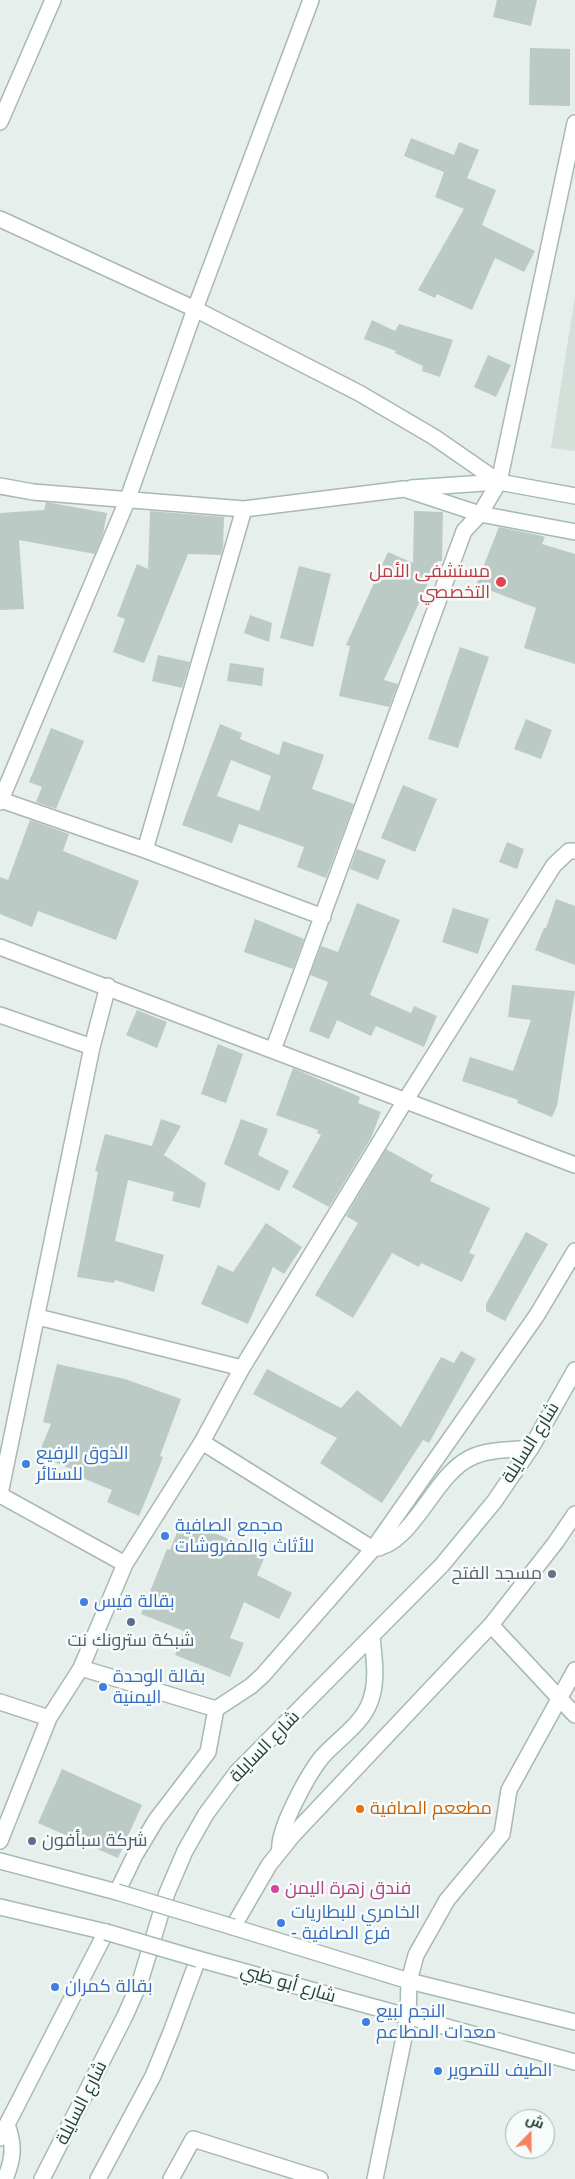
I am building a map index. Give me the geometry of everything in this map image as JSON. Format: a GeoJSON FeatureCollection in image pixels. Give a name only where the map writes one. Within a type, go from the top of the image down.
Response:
{"type":"FeatureCollection","features":[{"type":"Feature","properties":{"kind":"street"},"geometry":{"type":"LineString","coordinates":[[0,122],[53,0]]}},
{"type":"Feature","properties":{"kind":"street"},"geometry":{"type":"LineString","coordinates":[[312,0],[195,309],[127,500],[1,801],[145,850],[323,917]]}},
{"type":"Feature","properties":{"kind":"street"},"geometry":{"type":"LineString","coordinates":[[274,1050],[464,531],[480,514],[499,482],[575,123]]}},
{"type":"Feature","properties":{"kind":"street"},"geometry":{"type":"LineString","coordinates":[[0,219],[195,309],[359,393],[434,437],[499,482]]}},
{"type":"Feature","properties":{"kind":"street"},"geometry":{"type":"LineString","coordinates":[[0,486],[33,492],[244,509],[404,489],[499,482],[575,496]]}},
{"type":"Feature","properties":{"kind":"street"},"geometry":{"type":"LineString","coordinates":[[404,489],[480,514],[575,532]]}},
{"type":"Feature","properties":{"kind":"street"},"geometry":{"type":"LineString","coordinates":[[145,850],[244,509]]}},
{"type":"Feature","properties":{"kind":"street"},"geometry":{"type":"LineString","coordinates":[[0,1841],[49,1718],[81,1668],[125,1564],[202,1442],[242,1368],[405,1102],[554,865],[569,851],[575,850]]}},
{"type":"Feature","properties":{"kind":"street"},"geometry":{"type":"LineString","coordinates":[[0,947],[108,986],[405,1102],[575,1165]]}},
{"type":"Feature","properties":{"kind":"street"},"geometry":{"type":"LineString","coordinates":[[108,986],[92,1047],[38,1317],[0,1494],[125,1564]]}},
{"type":"Feature","properties":{"kind":"street"},"geometry":{"type":"LineString","coordinates":[[0,1015],[92,1047]]}},
{"type":"Feature","properties":{"kind":"street"},"geometry":{"type":"LineString","coordinates":[[117,1892],[135,1855],[156,1820],[208,1752],[216,1709],[251,1686],[262,1675],[373,1548],[537,1315],[575,1251]]}},
{"type":"Feature","properties":{"kind":"street"},"geometry":{"type":"LineString","coordinates":[[38,1317],[242,1368]]}},
{"type":"Feature","properties":{"kind":"street","name":"شارع السايلة"},"geometry":{"type":"LineString","coordinates":[[42,2179],[125,2016],[140,1982],[167,1893],[185,1851],[206,1814],[237,1772],[442,1565],[494,1502],[531,1448],[575,1370]]}},
{"type":"Feature","properties":{"kind":"street"},"geometry":{"type":"LineString","coordinates":[[202,1442],[373,1548],[380,1548],[392,1542],[402,1533],[458,1465],[470,1457],[484,1453],[531,1448]]}},
{"type":"Feature","properties":{"kind":"street"},"geometry":{"type":"LineString","coordinates":[[233,1927],[280,1850],[491,1624],[575,1514]]}},
{"type":"Feature","properties":{"kind":"street"},"geometry":{"type":"LineString","coordinates":[[491,1624],[575,1715]]}},
{"type":"Feature","properties":{"kind":"street"},"geometry":{"type":"LineString","coordinates":[[280,1850],[279,1842],[283,1828],[312,1770],[321,1758],[362,1716],[370,1703],[375,1671],[372,1637]]}},
{"type":"Feature","properties":{"kind":"street"},"geometry":{"type":"LineString","coordinates":[[81,1668],[216,1709]]}},
{"type":"Feature","properties":{"kind":"street"},"geometry":{"type":"LineString","coordinates":[[375,2179],[408,2018],[409,1981],[416,1955],[447,1900],[502,1834],[509,1790],[575,1670]]}},
{"type":"Feature","properties":{"kind":"street"},"geometry":{"type":"LineString","coordinates":[[0,1702],[49,1718]]}},
{"type":"Feature","properties":{"kind":"street"},"geometry":{"type":"LineString","coordinates":[[0,1861],[117,1892],[409,1981],[575,2022]]}},
{"type":"Feature","properties":{"kind":"street","name":"شارع أبو ظبي"},"geometry":{"type":"LineString","coordinates":[[0,1907],[106,1932],[408,2018],[575,2062]]}},
{"type":"Feature","properties":{"kind":"street"},"geometry":{"type":"LineString","coordinates":[[5,2179],[12,2163],[13,2150],[12,2138],[3,2132],[106,1932]]}},
{"type":"Feature","properties":{"kind":"street"},"geometry":{"type":"LineString","coordinates":[[98,2179],[153,2076],[198,1959]]}},
{"type":"Feature","properties":{"kind":"street"},"geometry":{"type":"LineString","coordinates":[[171,2179],[193,2139],[320,2179]]}},
{"type":"Feature","properties":{"kind":"shaded area"},"geometry":{"type":"Polygon","coordinates":[[[575,296],[575,451],[551,448],[575,296]]]}},
{"type":"Feature","properties":{"kind":"building"},"geometry":{"type":"Polygon","coordinates":[[[497,0],[537,0],[531,26],[493,17],[497,0]]]}},
{"type":"Feature","properties":{"kind":"building"},"geometry":{"type":"Polygon","coordinates":[[[530,48],[570,49],[570,106],[529,105],[530,48]]]}},
{"type":"Feature","properties":{"kind":"building"},"geometry":{"type":"Polygon","coordinates":[[[411,138],[454,155],[459,142],[479,150],[467,178],[496,190],[482,225],[535,251],[524,272],[495,258],[472,310],[437,294],[435,298],[418,290],[464,209],[435,197],[444,172],[404,156],[411,138]]]}},
{"type":"Feature","properties":{"kind":"building"},"geometry":{"type":"Polygon","coordinates":[[[372,320],[395,331],[399,324],[453,340],[440,377],[422,371],[423,366],[395,353],[396,351],[364,339],[372,320]]]}},
{"type":"Feature","properties":{"kind":"building"},"geometry":{"type":"Polygon","coordinates":[[[488,355],[511,365],[496,397],[474,387],[488,355]]]}},
{"type":"Feature","properties":{"kind":"building"},"geometry":{"type":"Polygon","coordinates":[[[46,502],[107,513],[103,534],[95,554],[19,540],[24,609],[0,610],[0,513],[44,510],[46,502]]]}},
{"type":"Feature","properties":{"kind":"building"},"geometry":{"type":"Polygon","coordinates":[[[150,511],[224,517],[223,547],[221,555],[188,554],[144,663],[113,652],[125,619],[117,616],[137,564],[148,569],[150,511]]]}},
{"type":"Feature","properties":{"kind":"building"},"geometry":{"type":"Polygon","coordinates":[[[414,511],[443,512],[442,561],[438,561],[384,680],[398,684],[389,707],[339,696],[350,646],[346,645],[388,552],[413,563],[414,511]]]}},
{"type":"Feature","properties":{"kind":"building"},"geometry":{"type":"Polygon","coordinates":[[[499,527],[545,537],[542,544],[575,554],[575,664],[524,648],[536,608],[476,585],[499,527]]]}},
{"type":"Feature","properties":{"kind":"building"},"geometry":{"type":"Polygon","coordinates":[[[299,566],[331,574],[313,647],[280,638],[299,566]]]}},
{"type":"Feature","properties":{"kind":"building"},"geometry":{"type":"Polygon","coordinates":[[[250,615],[272,623],[269,642],[244,633],[250,615]]]}},
{"type":"Feature","properties":{"kind":"building"},"geometry":{"type":"Polygon","coordinates":[[[460,647],[489,657],[458,748],[428,739],[460,647]]]}},
{"type":"Feature","properties":{"kind":"building"},"geometry":{"type":"Polygon","coordinates":[[[158,655],[190,662],[182,688],[152,681],[158,655]]]}},
{"type":"Feature","properties":{"kind":"building"},"geometry":{"type":"Polygon","coordinates":[[[230,663],[264,668],[262,686],[227,681],[230,663]]]}},
{"type":"Feature","properties":{"kind":"building"},"geometry":{"type":"Polygon","coordinates":[[[526,719],[552,730],[541,759],[514,749],[526,719]]]}},
{"type":"Feature","properties":{"kind":"building"},"geometry":{"type":"Polygon","coordinates":[[[220,724],[242,733],[240,739],[279,755],[283,741],[324,755],[312,789],[354,804],[326,878],[297,867],[304,847],[239,824],[232,843],[182,825],[220,724]],[[231,760],[217,796],[259,811],[271,776],[231,760]]]}},
{"type":"Feature","properties":{"kind":"building"},"geometry":{"type":"Polygon","coordinates":[[[51,728],[84,741],[56,809],[36,802],[42,787],[29,782],[51,728]]]}},
{"type":"Feature","properties":{"kind":"building"},"geometry":{"type":"Polygon","coordinates":[[[403,785],[437,799],[415,852],[381,838],[403,785]]]}},
{"type":"Feature","properties":{"kind":"building"},"geometry":{"type":"Polygon","coordinates":[[[30,820],[69,834],[63,851],[139,881],[116,940],[38,911],[32,927],[0,914],[0,877],[8,880],[30,820]]]}},
{"type":"Feature","properties":{"kind":"building"},"geometry":{"type":"Polygon","coordinates":[[[507,842],[524,849],[517,869],[499,862],[507,842]]]}},
{"type":"Feature","properties":{"kind":"building"},"geometry":{"type":"Polygon","coordinates":[[[357,849],[386,860],[378,880],[350,869],[357,849]]]}},
{"type":"Feature","properties":{"kind":"building"},"geometry":{"type":"Polygon","coordinates":[[[556,899],[575,906],[575,965],[535,950],[544,928],[546,928],[556,899]]]}},
{"type":"Feature","properties":{"kind":"building"},"geometry":{"type":"Polygon","coordinates":[[[357,903],[400,920],[370,995],[411,1013],[414,1006],[437,1016],[424,1047],[376,1026],[371,1036],[337,1020],[329,1039],[309,1031],[328,982],[310,975],[321,946],[338,952],[357,903]]]}},
{"type":"Feature","properties":{"kind":"building"},"geometry":{"type":"Polygon","coordinates":[[[453,908],[489,919],[478,954],[442,942],[453,908]]]}},
{"type":"Feature","properties":{"kind":"building"},"geometry":{"type":"Polygon","coordinates":[[[255,919],[304,939],[293,969],[244,952],[255,919]]]}},
{"type":"Feature","properties":{"kind":"building"},"geometry":{"type":"Polygon","coordinates":[[[512,985],[575,991],[557,1106],[552,1117],[517,1103],[518,1100],[462,1081],[470,1057],[513,1071],[531,1020],[508,1017],[512,985]]]}},
{"type":"Feature","properties":{"kind":"building"},"geometry":{"type":"Polygon","coordinates":[[[137,1010],[167,1022],[157,1048],[126,1035],[137,1010]]]}},
{"type":"Feature","properties":{"kind":"building"},"geometry":{"type":"Polygon","coordinates":[[[218,1044],[243,1054],[226,1103],[201,1094],[218,1044]]]}},
{"type":"Feature","properties":{"kind":"building"},"geometry":{"type":"Polygon","coordinates":[[[293,1068],[360,1097],[358,1103],[381,1112],[371,1138],[329,1207],[292,1187],[321,1135],[317,1133],[318,1130],[276,1115],[293,1068]]]}},
{"type":"Feature","properties":{"kind":"building"},"geometry":{"type":"Polygon","coordinates":[[[161,1119],[181,1126],[164,1155],[206,1183],[200,1208],[172,1201],[174,1192],[128,1180],[115,1241],[164,1255],[154,1292],[115,1280],[114,1283],[77,1277],[98,1172],[95,1171],[105,1134],[152,1146],[161,1119]]]}},
{"type":"Feature","properties":{"kind":"building"},"geometry":{"type":"Polygon","coordinates":[[[241,1119],[268,1129],[258,1155],[289,1171],[279,1191],[224,1164],[241,1119]]]}},
{"type":"Feature","properties":{"kind":"building"},"geometry":{"type":"Polygon","coordinates":[[[386,1149],[433,1175],[430,1181],[490,1208],[469,1253],[475,1255],[462,1282],[421,1263],[419,1267],[392,1253],[353,1318],[315,1295],[358,1223],[346,1216],[386,1149]]]}},
{"type":"Feature","properties":{"kind":"building"},"geometry":{"type":"Polygon","coordinates":[[[266,1223],[302,1247],[284,1274],[273,1267],[248,1324],[201,1304],[218,1265],[233,1272],[266,1223]]]}},
{"type":"Feature","properties":{"kind":"building"},"geometry":{"type":"Polygon","coordinates":[[[526,1232],[548,1244],[505,1321],[486,1311],[486,1304],[526,1232]]]}},
{"type":"Feature","properties":{"kind":"building"},"geometry":{"type":"Polygon","coordinates":[[[461,1351],[476,1359],[429,1443],[423,1440],[382,1503],[320,1463],[337,1438],[253,1394],[267,1369],[341,1408],[357,1390],[401,1427],[441,1357],[454,1363],[461,1351]]]}},
{"type":"Feature","properties":{"kind":"building"},"geometry":{"type":"Polygon","coordinates":[[[57,1364],[125,1379],[181,1399],[160,1456],[163,1457],[139,1516],[107,1502],[112,1490],[80,1477],[81,1473],[38,1455],[51,1424],[43,1422],[57,1364]]]}},
{"type":"Feature","properties":{"kind":"building"},"geometry":{"type":"Polygon","coordinates":[[[182,1520],[266,1554],[257,1575],[292,1593],[279,1619],[244,1602],[230,1638],[244,1643],[230,1677],[175,1655],[184,1631],[141,1614],[167,1549],[170,1550],[182,1520]]]}},
{"type":"Feature","properties":{"kind":"building"},"geometry":{"type":"Polygon","coordinates":[[[62,1769],[142,1805],[118,1858],[38,1823],[62,1769]]]}},
{"type":"Feature","properties":{"kind":"place","name":"مستشفى الأمل التخصصي"},"geometry":{"type":"Point","coordinates":[501,582]}},
{"type":"Feature","properties":{"kind":"place","name":"الذوق الرفيع للستائر"},"geometry":{"type":"Point","coordinates":[26,1464]}},
{"type":"Feature","properties":{"kind":"place","name":"مجمع الصافية للأثاث والمفروشات"},"geometry":{"type":"Point","coordinates":[165,1536]}},
{"type":"Feature","properties":{"kind":"place","name":"مسجد الفتح"},"geometry":{"type":"Point","coordinates":[552,1574]}},
{"type":"Feature","properties":{"kind":"place","name":"بقالة قيس"},"geometry":{"type":"Point","coordinates":[84,1602]}},
{"type":"Feature","properties":{"kind":"place","name":"شبكة سترونك نت"},"geometry":{"type":"Point","coordinates":[131,1622]}},
{"type":"Feature","properties":{"kind":"place","name":"بقالة الوحدة اليمنية"},"geometry":{"type":"Point","coordinates":[103,1687]}},
{"type":"Feature","properties":{"kind":"place","name":"مطععم الصافية"},"geometry":{"type":"Point","coordinates":[360,1809]}},
{"type":"Feature","properties":{"kind":"place","name":"شركة سبأفون"},"geometry":{"type":"Point","coordinates":[32,1841]}},
{"type":"Feature","properties":{"kind":"place","name":"فندق زهرة اليمن"},"geometry":{"type":"Point","coordinates":[275,1889]}},
{"type":"Feature","properties":{"kind":"place","name":"الخامري للبطاريات - فرع الصافية"},"geometry":{"type":"Point","coordinates":[281,1923]}},
{"type":"Feature","properties":{"kind":"place","name":"بقالة كمران"},"geometry":{"type":"Point","coordinates":[55,1987]}},
{"type":"Feature","properties":{"kind":"place","name":"النجم لبيع معدات المطاعم"},"geometry":{"type":"Point","coordinates":[366,2022]}},
{"type":"Feature","properties":{"kind":"place","name":"الطيف للتصوير"},"geometry":{"type":"Point","coordinates":[438,2071]}}]}
